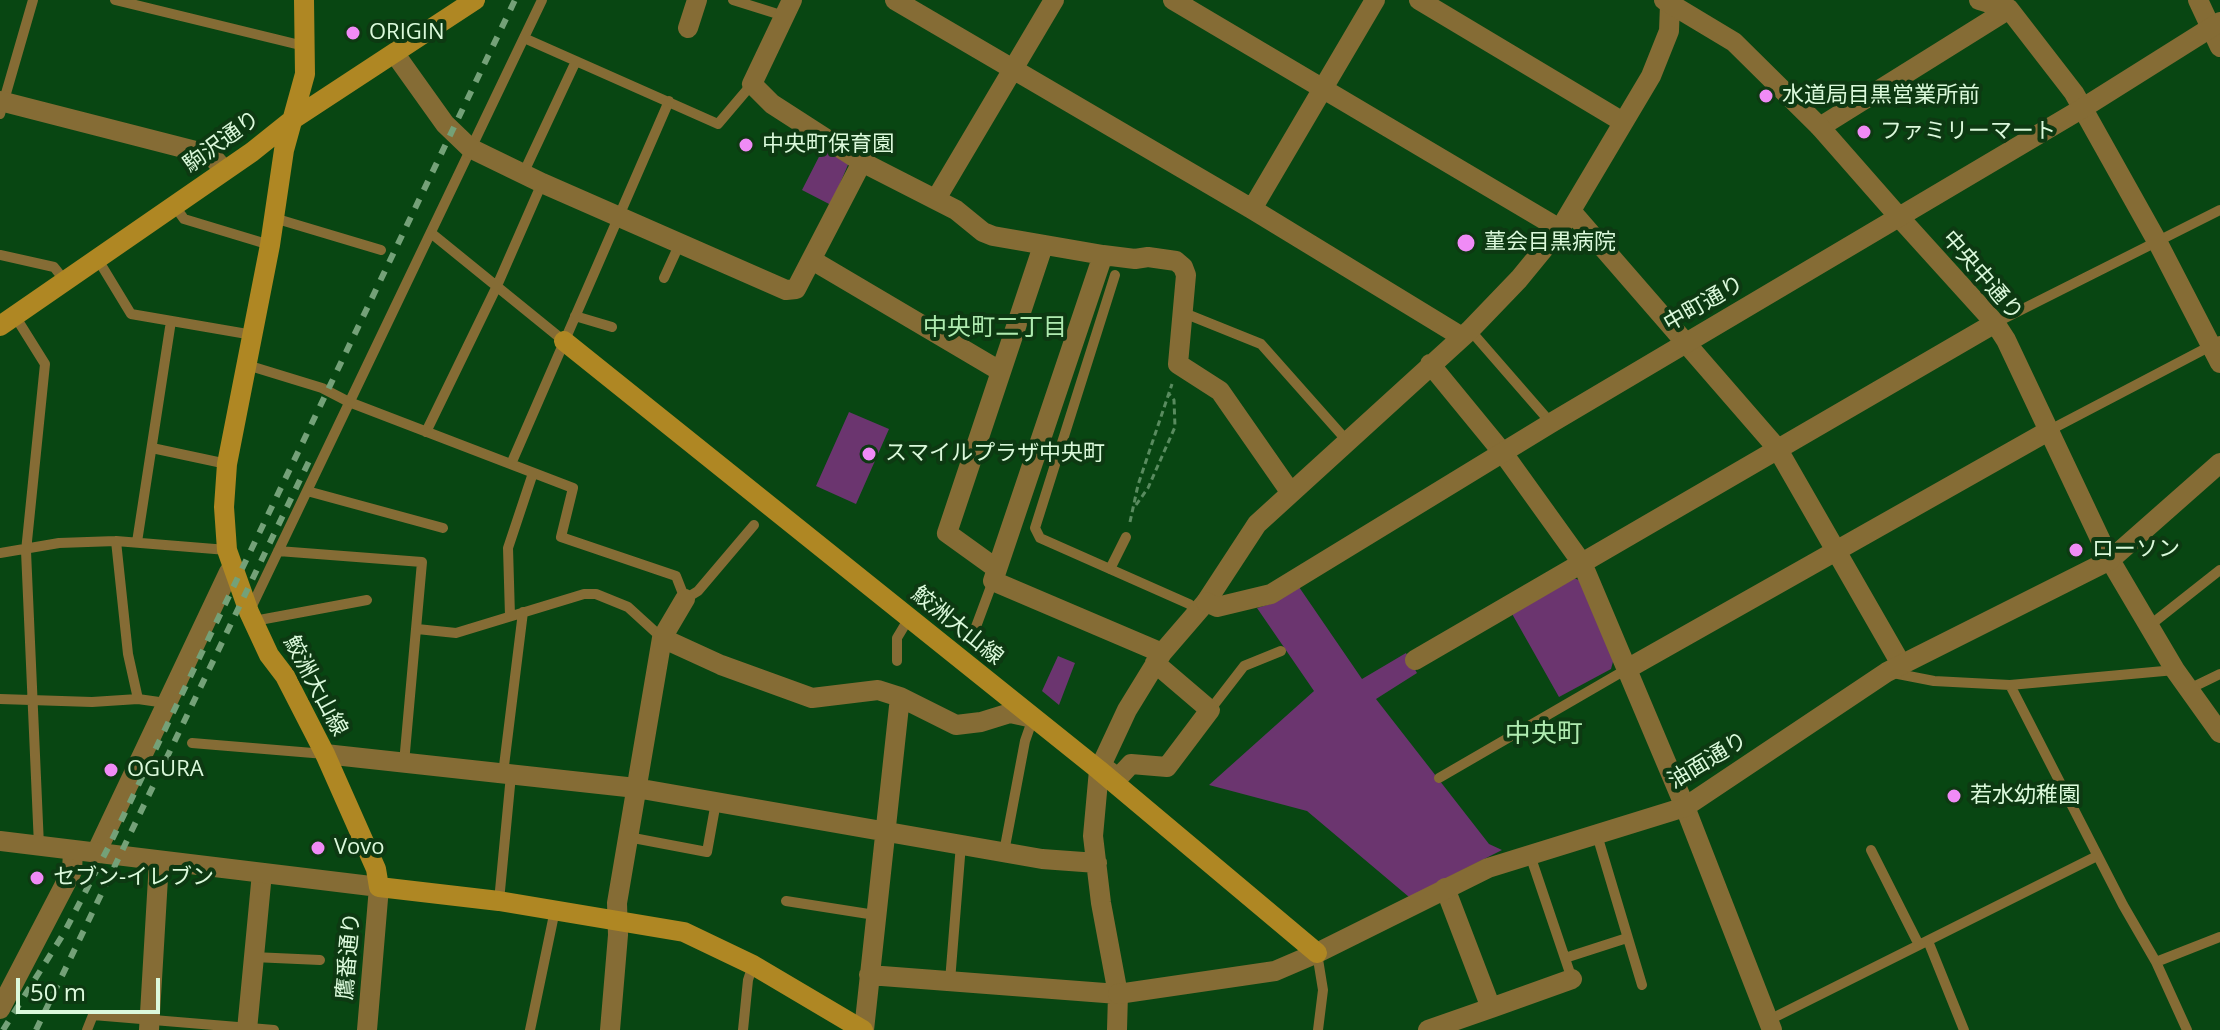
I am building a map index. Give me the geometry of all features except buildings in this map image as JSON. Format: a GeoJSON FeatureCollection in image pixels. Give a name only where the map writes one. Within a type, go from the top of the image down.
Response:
{"type":"FeatureCollection","features":[{"type":"Feature","properties":{"kind":"main road","name":"鮫洲大山線"},"geometry":{"type":"LineString","coordinates":[[304,0],[305,74],[284,150],[270,245],[227,464],[224,507],[230,560],[252,617],[269,655],[285,676],[325,754],[376,869],[379,887]]}},
{"type":"Feature","properties":{"kind":"main road","name":"駒沢通り"},"geometry":{"type":"LineString","coordinates":[[8,321],[252,152],[292,120],[475,0]]}},
{"type":"Feature","properties":{"kind":"main road","name":"鮫洲大山線"},"geometry":{"type":"LineString","coordinates":[[564,341],[1033,718],[1100,768],[1317,953]]}},
{"type":"Feature","properties":{"kind":"main road"},"geometry":{"type":"LineString","coordinates":[[379,887],[499,901],[684,932],[753,965],[863,1030]]}},
{"type":"Feature","properties":{"kind":"street"},"geometry":{"type":"LineString","coordinates":[[688,28],[697,0]]}},
{"type":"Feature","properties":{"kind":"street"},"geometry":{"type":"LineString","coordinates":[[895,0],[1466,333]]}},
{"type":"Feature","properties":{"kind":"street"},"geometry":{"type":"LineString","coordinates":[[936,199],[1054,0]]}},
{"type":"Feature","properties":{"kind":"street"},"geometry":{"type":"LineString","coordinates":[[1173,0],[1560,229]]}},
{"type":"Feature","properties":{"kind":"street"},"geometry":{"type":"LineString","coordinates":[[1252,209],[1375,0]]}},
{"type":"Feature","properties":{"kind":"street"},"geometry":{"type":"LineString","coordinates":[[1419,0],[1623,122]]}},
{"type":"Feature","properties":{"kind":"street"},"geometry":{"type":"LineString","coordinates":[[1979,0],[2010,4],[2083,108],[2217,350]]}},
{"type":"Feature","properties":{"kind":"street"},"geometry":{"type":"LineString","coordinates":[[2198,0],[2215,25],[2220,47]]}},
{"type":"Feature","properties":{"kind":"street"},"geometry":{"type":"LineString","coordinates":[[1117,1030],[1118,994],[1101,903],[1093,836],[1100,768],[1127,710],[1158,658],[1202,606],[1257,524],[1466,333],[1519,279],[1560,229],[1651,76],[1669,31],[1668,1]]}},
{"type":"Feature","properties":{"kind":"street","name":"中央中通り"},"geometry":{"type":"LineString","coordinates":[[1668,1],[1734,42],[1820,127],[1995,323],[2050,430],[2110,560],[2175,670],[2220,733]]}},
{"type":"Feature","properties":{"kind":"street"},"geometry":{"type":"LineString","coordinates":[[1820,127],[2010,4]]}},
{"type":"Feature","properties":{"kind":"street"},"geometry":{"type":"LineString","coordinates":[[788,8],[752,84],[772,104],[862,162],[936,199],[993,236],[1103,255],[1176,261],[1183,267],[1186,275],[1178,364],[1220,391],[1291,493]]}},
{"type":"Feature","properties":{"kind":"street","name":"中町通り"},"geometry":{"type":"LineString","coordinates":[[1202,606],[1217,607],[1271,594],[1551,423],[2083,108],[2215,25]]}},
{"type":"Feature","properties":{"kind":"street"},"geometry":{"type":"LineString","coordinates":[[395,54],[445,124],[470,148],[542,183],[786,290],[796,289],[862,162]]}},
{"type":"Feature","properties":{"kind":"street"},"geometry":{"type":"LineString","coordinates":[[1,106],[211,155],[224,170]]}},
{"type":"Feature","properties":{"kind":"street"},"geometry":{"type":"LineString","coordinates":[[1572,212],[1777,448],[1837,551],[1894,668]]}},
{"type":"Feature","properties":{"kind":"street"},"geometry":{"type":"LineString","coordinates":[[1043,246],[947,533],[995,575],[1158,658],[1210,710],[1167,767],[1131,764],[1118,778],[1100,768]]}},
{"type":"Feature","properties":{"kind":"street"},"geometry":{"type":"LineString","coordinates":[[995,575],[1103,255]]}},
{"type":"Feature","properties":{"kind":"street"},"geometry":{"type":"LineString","coordinates":[[812,260],[1000,371]]}},
{"type":"Feature","properties":{"kind":"street"},"geometry":{"type":"LineString","coordinates":[[1415,660],[1995,323]]}},
{"type":"Feature","properties":{"kind":"street"},"geometry":{"type":"LineString","coordinates":[[1430,364],[1503,453],[1582,563],[1685,807],[1769,1026]]}},
{"type":"Feature","properties":{"kind":"street"},"geometry":{"type":"LineString","coordinates":[[1627,669],[2050,430]]}},
{"type":"Feature","properties":{"kind":"street","name":"油面通り"},"geometry":{"type":"LineString","coordinates":[[869,975],[1118,994],[1275,971],[1488,868],[1685,807],[1894,668],[2110,560],[2220,463]]}},
{"type":"Feature","properties":{"kind":"street"},"geometry":{"type":"LineString","coordinates":[[96,853],[229,572],[230,560]]}},
{"type":"Feature","properties":{"kind":"street"},"geometry":{"type":"LineString","coordinates":[[610,1030],[617,903],[662,638],[685,599]]}},
{"type":"Feature","properties":{"kind":"street"},"geometry":{"type":"LineString","coordinates":[[662,638],[734,670],[812,698],[878,690],[900,697],[956,725],[981,722],[1010,713],[1033,718]]}},
{"type":"Feature","properties":{"kind":"street"},"geometry":{"type":"LineString","coordinates":[[863,1030],[900,697]]}},
{"type":"Feature","properties":{"kind":"street"},"geometry":{"type":"LineString","coordinates":[[325,754],[636,788],[1042,859],[1097,863]]}},
{"type":"Feature","properties":{"kind":"street"},"geometry":{"type":"LineString","coordinates":[[0,841],[379,887]]}},
{"type":"Feature","properties":{"kind":"street"},"geometry":{"type":"LineString","coordinates":[[2,1002],[72,871],[73,851]]}},
{"type":"Feature","properties":{"kind":"street"},"geometry":{"type":"LineString","coordinates":[[149,1024],[159,861]]}},
{"type":"Feature","properties":{"kind":"street"},"geometry":{"type":"LineString","coordinates":[[247,1029],[262,873]]}},
{"type":"Feature","properties":{"kind":"street","name":"鷹番通り"},"geometry":{"type":"LineString","coordinates":[[367,1030],[379,887]]}},
{"type":"Feature","properties":{"kind":"street"},"geometry":{"type":"LineString","coordinates":[[1445,888],[1491,1008]]}},
{"type":"Feature","properties":{"kind":"street"},"geometry":{"type":"LineString","coordinates":[[1428,1030],[1572,979]]}},
{"type":"Feature","properties":{"kind":"lane"},"geometry":{"type":"LineString","coordinates":[[1,106],[33,0]]}},
{"type":"Feature","properties":{"kind":"lane"},"geometry":{"type":"LineString","coordinates":[[115,0],[304,46]]}},
{"type":"Feature","properties":{"kind":"lane"},"geometry":{"type":"LineString","coordinates":[[367,600],[252,617],[278,551],[542,0]]}},
{"type":"Feature","properties":{"kind":"lane"},"geometry":{"type":"LineString","coordinates":[[733,0],[788,8]]}},
{"type":"Feature","properties":{"kind":"lane"},"geometry":{"type":"LineString","coordinates":[[524,38],[718,124],[752,84]]}},
{"type":"Feature","properties":{"kind":"lane"},"geometry":{"type":"LineString","coordinates":[[523,174],[576,61]]}},
{"type":"Feature","properties":{"kind":"lane"},"geometry":{"type":"LineString","coordinates":[[511,464],[669,101]]}},
{"type":"Feature","properties":{"kind":"lane"},"geometry":{"type":"LineString","coordinates":[[426,432],[496,288],[542,183]]}},
{"type":"Feature","properties":{"kind":"lane"},"geometry":{"type":"LineString","coordinates":[[174,205],[184,219],[270,245]]}},
{"type":"Feature","properties":{"kind":"lane"},"geometry":{"type":"LineString","coordinates":[[1995,323],[2220,210]]}},
{"type":"Feature","properties":{"kind":"lane"},"geometry":{"type":"LineString","coordinates":[[274,218],[381,250]]}},
{"type":"Feature","properties":{"kind":"lane"},"geometry":{"type":"LineString","coordinates":[[431,233],[564,341]]}},
{"type":"Feature","properties":{"kind":"lane"},"geometry":{"type":"LineString","coordinates":[[664,278],[680,243]]}},
{"type":"Feature","properties":{"kind":"lane"},"geometry":{"type":"LineString","coordinates":[[0,255],[54,267],[65,281]]}},
{"type":"Feature","properties":{"kind":"lane"},"geometry":{"type":"LineString","coordinates":[[97,258],[131,314],[253,335]]}},
{"type":"Feature","properties":{"kind":"lane"},"geometry":{"type":"LineString","coordinates":[[1115,275],[1035,528],[1040,538],[1189,604],[1202,606]]}},
{"type":"Feature","properties":{"kind":"lane"},"geometry":{"type":"LineString","coordinates":[[1184,313],[1261,344],[1348,442]]}},
{"type":"Feature","properties":{"kind":"lane"},"geometry":{"type":"LineString","coordinates":[[575,316],[612,327]]}},
{"type":"Feature","properties":{"kind":"lane"},"geometry":{"type":"LineString","coordinates":[[8,321],[45,364],[26,551],[39,846]]}},
{"type":"Feature","properties":{"kind":"lane"},"geometry":{"type":"LineString","coordinates":[[137,542],[171,321]]}},
{"type":"Feature","properties":{"kind":"lane"},"geometry":{"type":"LineString","coordinates":[[1466,333],[1551,423]]}},
{"type":"Feature","properties":{"kind":"lane"},"geometry":{"type":"LineString","coordinates":[[2050,430],[2217,350]]}},
{"type":"Feature","properties":{"kind":"lane"},"geometry":{"type":"LineString","coordinates":[[247,365],[322,388],[349,402],[573,488],[561,537],[676,576],[685,599],[698,591],[754,525]]}},
{"type":"Feature","properties":{"kind":"lane"},"geometry":{"type":"LineString","coordinates":[[152,448],[227,464]]}},
{"type":"Feature","properties":{"kind":"lane"},"geometry":{"type":"LineString","coordinates":[[510,616],[508,548],[533,473]]}},
{"type":"Feature","properties":{"kind":"lane"},"geometry":{"type":"LineString","coordinates":[[307,491],[443,528]]}},
{"type":"Feature","properties":{"kind":"lane"},"geometry":{"type":"LineString","coordinates":[[1110,569],[1126,537]]}},
{"type":"Feature","properties":{"kind":"lane"},"geometry":{"type":"LineString","coordinates":[[116,541],[128,654],[138,699]]}},
{"type":"Feature","properties":{"kind":"lane"},"geometry":{"type":"LineString","coordinates":[[0,553],[59,543],[116,541],[137,542],[230,560]]}},
{"type":"Feature","properties":{"kind":"lane"},"geometry":{"type":"LineString","coordinates":[[278,551],[422,562],[404,763]]}},
{"type":"Feature","properties":{"kind":"lane"},"geometry":{"type":"LineString","coordinates":[[2149,626],[2220,570]]}},
{"type":"Feature","properties":{"kind":"lane"},"geometry":{"type":"LineString","coordinates":[[968,640],[974,632],[995,575]]}},
{"type":"Feature","properties":{"kind":"lane"},"geometry":{"type":"LineString","coordinates":[[417,629],[456,633],[584,594],[596,594],[628,607],[662,638]]}},
{"type":"Feature","properties":{"kind":"lane"},"geometry":{"type":"LineString","coordinates":[[499,901],[507,774],[523,612]]}},
{"type":"Feature","properties":{"kind":"lane"},"geometry":{"type":"LineString","coordinates":[[897,661],[897,638],[909,618]]}},
{"type":"Feature","properties":{"kind":"lane"},"geometry":{"type":"LineString","coordinates":[[1210,710],[1244,666],[1281,651]]}},
{"type":"Feature","properties":{"kind":"lane"},"geometry":{"type":"LineString","coordinates":[[1894,668],[1934,681],[2010,685],[2175,670]]}},
{"type":"Feature","properties":{"kind":"lane"},"geometry":{"type":"LineString","coordinates":[[1439,778],[1627,669]]}},
{"type":"Feature","properties":{"kind":"lane"},"geometry":{"type":"LineString","coordinates":[[2189,689],[2220,674]]}},
{"type":"Feature","properties":{"kind":"lane"},"geometry":{"type":"LineString","coordinates":[[2010,685],[2097,856],[2156,962],[2187,1030]]}},
{"type":"Feature","properties":{"kind":"lane"},"geometry":{"type":"LineString","coordinates":[[0,699],[92,702],[138,699],[166,703]]}},
{"type":"Feature","properties":{"kind":"lane"},"geometry":{"type":"LineString","coordinates":[[1004,852],[1025,741],[1033,718]]}},
{"type":"Feature","properties":{"kind":"lane"},"geometry":{"type":"LineString","coordinates":[[192,743],[325,754]]}},
{"type":"Feature","properties":{"kind":"lane"},"geometry":{"type":"LineString","coordinates":[[628,837],[707,852],[716,802]]}},
{"type":"Feature","properties":{"kind":"lane"},"geometry":{"type":"LineString","coordinates":[[1597,835],[1642,985]]}},
{"type":"Feature","properties":{"kind":"lane"},"geometry":{"type":"LineString","coordinates":[[950,981],[961,844]]}},
{"type":"Feature","properties":{"kind":"lane"},"geometry":{"type":"LineString","coordinates":[[1871,850],[1923,943],[1964,1030]]}},
{"type":"Feature","properties":{"kind":"lane"},"geometry":{"type":"LineString","coordinates":[[1530,855],[1572,979]]}},
{"type":"Feature","properties":{"kind":"lane"},"geometry":{"type":"LineString","coordinates":[[1769,1026],[1923,943],[2097,856]]}},
{"type":"Feature","properties":{"kind":"lane"},"geometry":{"type":"LineString","coordinates":[[786,901],[875,915]]}},
{"type":"Feature","properties":{"kind":"lane"},"geometry":{"type":"LineString","coordinates":[[530,1030],[555,910]]}},
{"type":"Feature","properties":{"kind":"lane"},"geometry":{"type":"LineString","coordinates":[[2156,962],[2220,937]]}},
{"type":"Feature","properties":{"kind":"lane"},"geometry":{"type":"LineString","coordinates":[[1565,958],[1627,938]]}},
{"type":"Feature","properties":{"kind":"lane"},"geometry":{"type":"LineString","coordinates":[[1317,953],[1323,990],[1318,1030]]}},
{"type":"Feature","properties":{"kind":"lane"},"geometry":{"type":"LineString","coordinates":[[253,957],[320,960]]}},
{"type":"Feature","properties":{"kind":"lane"},"geometry":{"type":"LineString","coordinates":[[743,1030],[748,980],[753,965]]}},
{"type":"Feature","properties":{"kind":"lane"},"geometry":{"type":"LineString","coordinates":[[87,1030],[93,1015],[149,1024],[274,1030]]}},
{"type":"Feature","properties":{"kind":"path"},"geometry":{"type":"LineString","coordinates":[[1126,537],[1138,485],[1178,364]]}},
{"type":"Feature","properties":{"kind":"path"},"geometry":{"type":"LineString","coordinates":[[1133,508],[1148,488],[1175,427],[1174,400],[1169,394]]}},
{"type":"Feature","properties":{"kind":"shaded area"},"geometry":{"type":"Polygon","coordinates":[[[825,145],[850,160],[831,205],[802,190],[825,145]]]}},
{"type":"Feature","properties":{"kind":"shaded area"},"geometry":{"type":"Polygon","coordinates":[[[849,412],[889,429],[856,504],[816,486],[849,412]]]}},
{"type":"Feature","properties":{"kind":"shaded area"},"geometry":{"type":"Polygon","coordinates":[[[1571,577],[1579,580],[1614,658],[1611,669],[1559,697],[1511,612],[1571,577]]]}},
{"type":"Feature","properties":{"kind":"shaded area"},"geometry":{"type":"Polygon","coordinates":[[[1299,587],[1362,679],[1406,653],[1417,673],[1376,699],[1489,844],[1502,850],[1409,897],[1307,811],[1209,785],[1314,691],[1257,608],[1299,587]]]}},
{"type":"Feature","properties":{"kind":"shaded area"},"geometry":{"type":"Polygon","coordinates":[[[1058,656],[1075,663],[1059,705],[1042,691],[1058,656]]]}},
{"type":"Feature","properties":{"kind":"railway"},"geometry":{"type":"LineString","coordinates":[[3,1030],[64,933],[109,846],[515,0]]}},
{"type":"Feature","properties":{"kind":"railway"},"geometry":{"type":"LineString","coordinates":[[36,1030],[311,457]]}},
{"type":"Feature","properties":{"kind":"place","name":"ORIGIN"},"geometry":{"type":"Point","coordinates":[353,33]}},
{"type":"Feature","properties":{"kind":"place","name":"水道局目黒営業所前"},"geometry":{"type":"Point","coordinates":[1766,96]}},
{"type":"Feature","properties":{"kind":"place","name":"ファミリーマート"},"geometry":{"type":"Point","coordinates":[1864,132]}},
{"type":"Feature","properties":{"kind":"place","name":"中央町保育園"},"geometry":{"type":"Point","coordinates":[746,145]}},
{"type":"Feature","properties":{"kind":"place","name":"菫会目黒病院"},"geometry":{"type":"Point","coordinates":[1466,243]}},
{"type":"Feature","properties":{"kind":"place","name":"スマイルプラザ中央町"},"geometry":{"type":"Point","coordinates":[869,454]}},
{"type":"Feature","properties":{"kind":"place","name":"ローソン"},"geometry":{"type":"Point","coordinates":[2076,550]}},
{"type":"Feature","properties":{"kind":"place","name":"OGURA"},"geometry":{"type":"Point","coordinates":[111,770]}},
{"type":"Feature","properties":{"kind":"place","name":"若水幼稚園"},"geometry":{"type":"Point","coordinates":[1954,796]}},
{"type":"Feature","properties":{"kind":"place","name":"Vovo"},"geometry":{"type":"Point","coordinates":[318,848]}},
{"type":"Feature","properties":{"kind":"place","name":"セブン-イレブン"},"geometry":{"type":"Point","coordinates":[37,878]}},
{"type":"Feature","properties":{"kind":"district","name":"中央町二丁目"},"geometry":{"type":"Point","coordinates":[995,328]}},
{"type":"Feature","properties":{"kind":"district","name":"中央町"},"geometry":{"type":"Point","coordinates":[1544,735]}}]}
